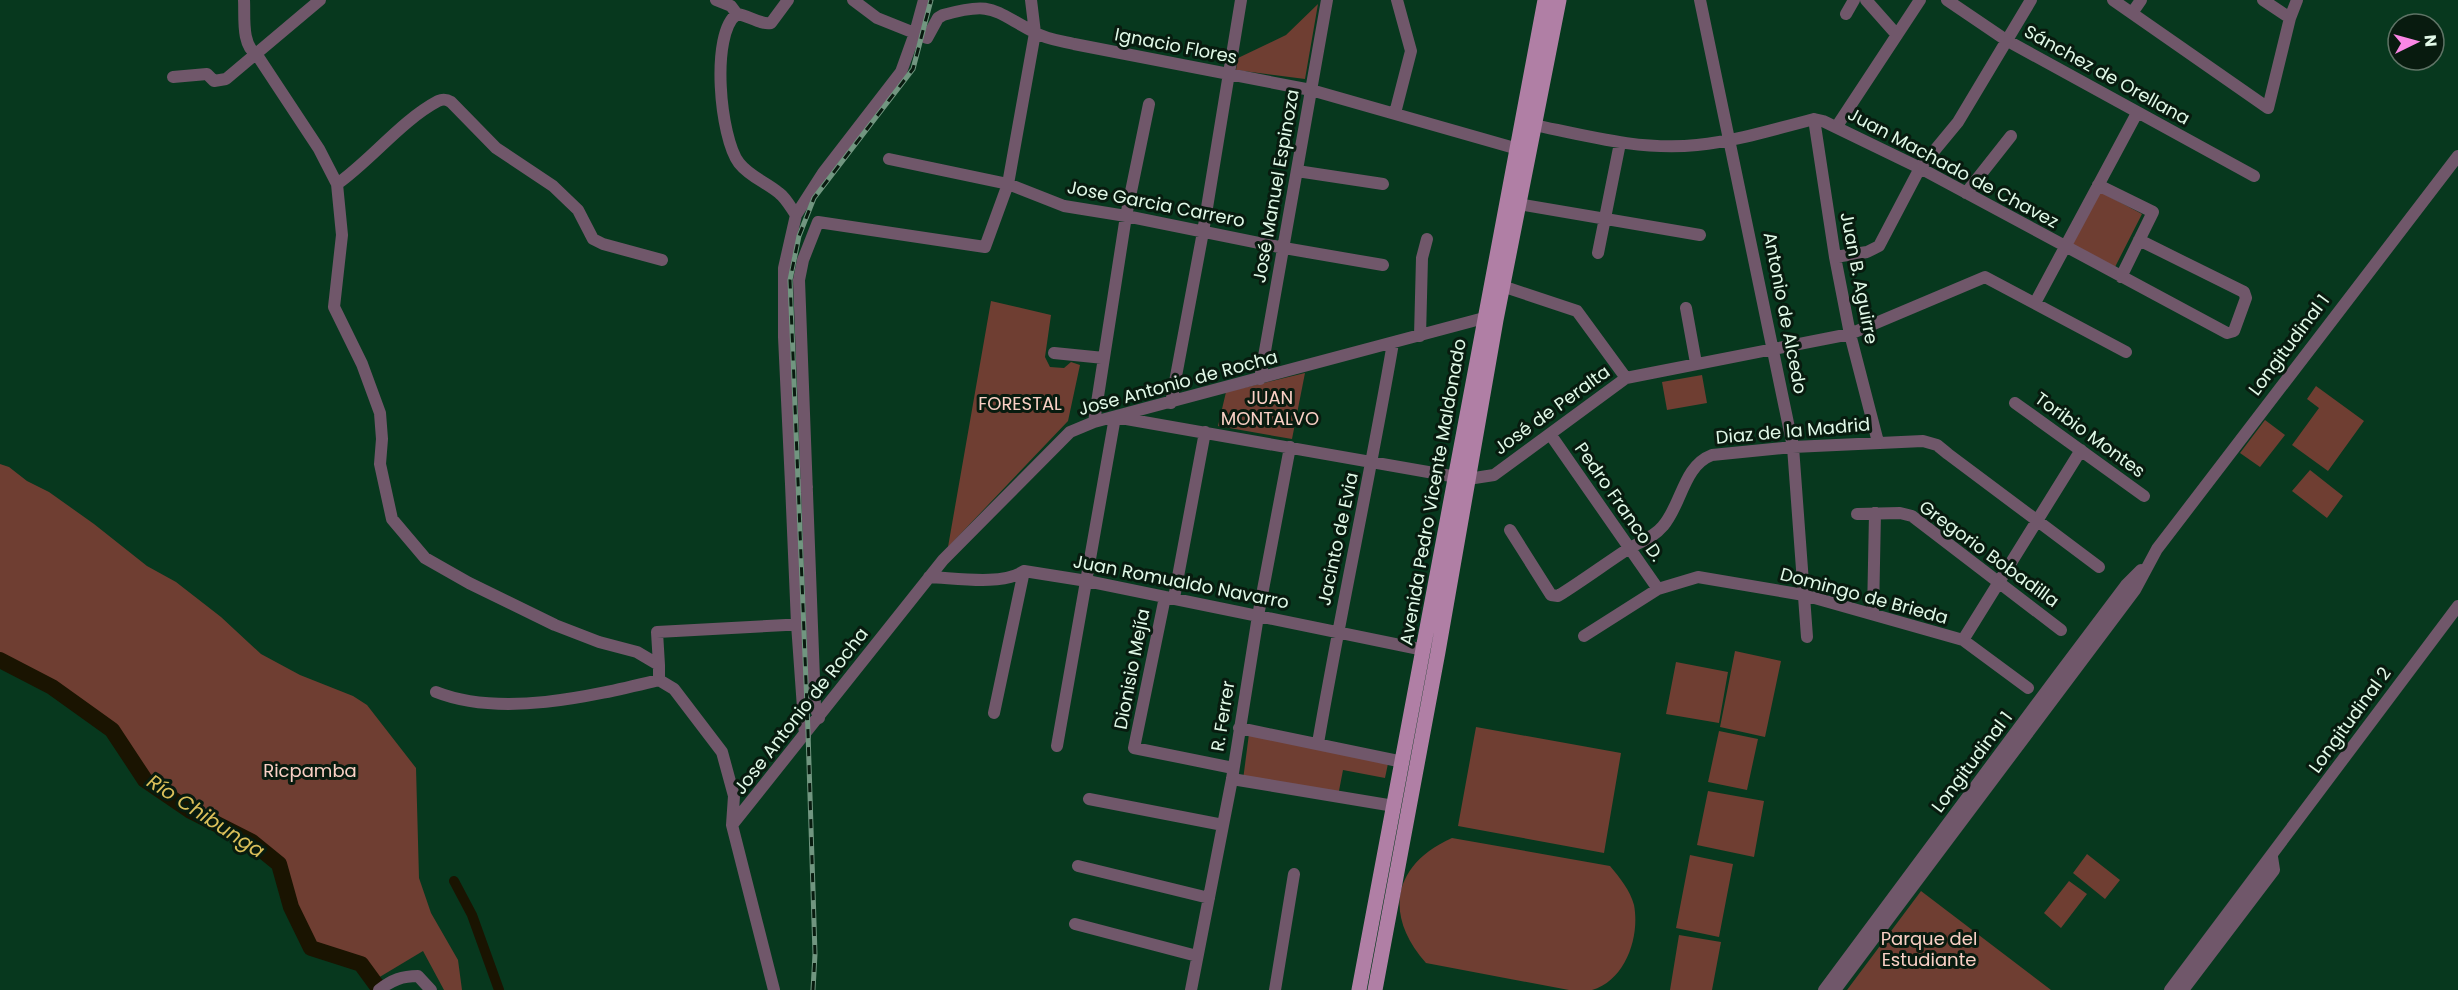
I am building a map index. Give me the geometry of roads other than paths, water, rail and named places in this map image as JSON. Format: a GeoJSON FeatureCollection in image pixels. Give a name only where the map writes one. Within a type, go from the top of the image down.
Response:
{"type":"FeatureCollection","features":[{"type":"Feature","properties":{"kind":"main road","name":"Avenida Pedro Vicente Maldonado"},"geometry":{"type":"LineString","coordinates":[[1375,990],[1438,652],[1484,318],[1545,0]]}},
{"type":"Feature","properties":{"kind":"main road","name":"Avenida Pedro Vicente Maldonado"},"geometry":{"type":"LineString","coordinates":[[1359,990],[1424,650],[1502,286],[1559,0]]}},
{"type":"Feature","properties":{"kind":"street"},"geometry":{"type":"LineString","coordinates":[[244,0],[246,34],[250,49],[257,55],[319,149],[337,184],[342,235],[333,299],[334,307],[362,364],[380,413],[382,439],[380,464],[392,519],[425,558],[469,583],[555,625],[599,642],[637,652],[659,665]]}},
{"type":"Feature","properties":{"kind":"street"},"geometry":{"type":"LineString","coordinates":[[173,77],[207,74],[214,81],[226,80],[320,0]]}},
{"type":"Feature","properties":{"kind":"street"},"geometry":{"type":"LineString","coordinates":[[716,0],[730,5],[737,14],[746,15],[766,24],[771,23],[788,0]]}},
{"type":"Feature","properties":{"kind":"street"},"geometry":{"type":"LineString","coordinates":[[852,0],[877,18],[915,33]]}},
{"type":"Feature","properties":{"kind":"street"},"geometry":{"type":"LineString","coordinates":[[805,736],[796,624],[784,337],[784,268],[796,215],[823,173],[901,72],[924,0]]}},
{"type":"Feature","properties":{"kind":"street"},"geometry":{"type":"LineString","coordinates":[[819,718],[815,706],[799,280],[803,260],[818,222],[985,247],[1008,184],[1035,33],[1031,0]]}},
{"type":"Feature","properties":{"kind":"street"},"geometry":{"type":"LineString","coordinates":[[1171,403],[1203,232],[1241,0]]}},
{"type":"Feature","properties":{"kind":"street","name":"José Manuel Espinoza"},"geometry":{"type":"LineString","coordinates":[[1260,379],[1327,0]]}},
{"type":"Feature","properties":{"kind":"street"},"geometry":{"type":"LineString","coordinates":[[1395,113],[1411,51],[1397,0]]}},
{"type":"Feature","properties":{"kind":"street","name":"Antonio de Alcedo"},"geometry":{"type":"LineString","coordinates":[[1700,0],[1731,140],[1793,447],[1807,637]]}},
{"type":"Feature","properties":{"kind":"street"},"geometry":{"type":"LineString","coordinates":[[1846,14],[1854,0]]}},
{"type":"Feature","properties":{"kind":"street"},"geometry":{"type":"LineString","coordinates":[[1866,0],[1897,35]]}},
{"type":"Feature","properties":{"kind":"street"},"geometry":{"type":"LineString","coordinates":[[1837,126],[1920,0]]}},
{"type":"Feature","properties":{"kind":"street","name":"Sánchez de Orellana"},"geometry":{"type":"LineString","coordinates":[[1947,0],[2006,40],[2254,176]]}},
{"type":"Feature","properties":{"kind":"street"},"geometry":{"type":"LineString","coordinates":[[1835,257],[1867,252],[1879,246],[1920,168],[1958,122],[2031,0]]}},
{"type":"Feature","properties":{"kind":"street"},"geometry":{"type":"LineString","coordinates":[[2113,0],[2268,108],[2290,18],[2297,0]]}},
{"type":"Feature","properties":{"kind":"street"},"geometry":{"type":"LineString","coordinates":[[2132,13],[2141,0]]}},
{"type":"Feature","properties":{"kind":"street"},"geometry":{"type":"LineString","coordinates":[[2263,0],[2290,18]]}},
{"type":"Feature","properties":{"kind":"street","name":"Ignacio Flores"},"geometry":{"type":"LineString","coordinates":[[915,33],[927,38],[938,18],[943,15],[980,7],[1000,12],[1035,33],[1074,44],[1311,90],[1518,149]]}},
{"type":"Feature","properties":{"kind":"street"},"geometry":{"type":"LineString","coordinates":[[737,14],[729,21],[725,31],[721,71],[723,117],[731,151],[740,165],[758,181],[780,193],[796,215]]}},
{"type":"Feature","properties":{"kind":"street"},"geometry":{"type":"LineString","coordinates":[[337,184],[354,172],[416,117],[440,100],[446,99],[495,148],[561,194],[578,210],[594,239],[603,244],[662,260]]}},
{"type":"Feature","properties":{"kind":"street"},"geometry":{"type":"LineString","coordinates":[[1094,422],[1126,216],[1149,104]]}},
{"type":"Feature","properties":{"kind":"street"},"geometry":{"type":"LineString","coordinates":[[2035,303],[2137,113]]}},
{"type":"Feature","properties":{"kind":"street"},"geometry":{"type":"LineString","coordinates":[[1534,125],[1620,143],[1696,146],[1731,140],[1814,119]]}},
{"type":"Feature","properties":{"kind":"street","name":"Juan Machado de Chavez"},"geometry":{"type":"LineString","coordinates":[[1814,119],[1837,126],[1920,168],[2227,333],[2234,331],[2246,298],[2244,292],[2139,240]]}},
{"type":"Feature","properties":{"kind":"street","name":"Juan B. Aguirre"},"geometry":{"type":"LineString","coordinates":[[1814,119],[1835,257],[1850,334],[1878,442]]}},
{"type":"Feature","properties":{"kind":"street"},"geometry":{"type":"LineString","coordinates":[[1966,193],[2011,136]]}},
{"type":"Feature","properties":{"kind":"street"},"geometry":{"type":"LineString","coordinates":[[1598,253],[1620,143]]}},
{"type":"Feature","properties":{"kind":"street","name":"Longitudinal 1"},"geometry":{"type":"LineString","coordinates":[[1824,990],[2126,585],[2152,558],[2293,369],[2458,156]]}},
{"type":"Feature","properties":{"kind":"street","name":"Jose Garcia Carrero"},"geometry":{"type":"LineString","coordinates":[[890,159],[1008,184],[1064,206],[1383,265]]}},
{"type":"Feature","properties":{"kind":"street"},"geometry":{"type":"LineString","coordinates":[[1297,171],[1383,184]]}},
{"type":"Feature","properties":{"kind":"street"},"geometry":{"type":"LineString","coordinates":[[2098,185],[2153,212],[2121,278]]}},
{"type":"Feature","properties":{"kind":"street"},"geometry":{"type":"LineString","coordinates":[[1518,204],[1700,235]]}},
{"type":"Feature","properties":{"kind":"street"},"geometry":{"type":"LineString","coordinates":[[1420,336],[1422,258],[1427,239]]}},
{"type":"Feature","properties":{"kind":"street","name":"José de Peralta"},"geometry":{"type":"LineString","coordinates":[[1115,417],[1461,478],[1494,475],[1626,378],[1850,334],[1985,277],[2126,352]]}},
{"type":"Feature","properties":{"kind":"street"},"geometry":{"type":"LineString","coordinates":[[1502,286],[1577,311],[1626,378]]}},
{"type":"Feature","properties":{"kind":"street"},"geometry":{"type":"LineString","coordinates":[[1686,308],[1696,363]]}},
{"type":"Feature","properties":{"kind":"street","name":"Jose Antonio de Rocha"},"geometry":{"type":"LineString","coordinates":[[732,825],[943,560],[1070,432],[1094,422],[1484,318]]}},
{"type":"Feature","properties":{"kind":"street","name":"Jacinto de Evia"},"geometry":{"type":"LineString","coordinates":[[1318,743],[1337,632],[1373,462],[1393,343]]}},
{"type":"Feature","properties":{"kind":"street"},"geometry":{"type":"LineString","coordinates":[[1054,353],[1104,358]]}},
{"type":"Feature","properties":{"kind":"street","name":"Toribio Montes"},"geometry":{"type":"LineString","coordinates":[[2016,403],[2144,496]]}},
{"type":"Feature","properties":{"kind":"street"},"geometry":{"type":"LineString","coordinates":[[1057,746],[1115,417]]}},
{"type":"Feature","properties":{"kind":"street","name":"Dionisio Mejía"},"geometry":{"type":"LineString","coordinates":[[1205,432],[1134,748],[1233,773]]}},
{"type":"Feature","properties":{"kind":"street","name":"Pedro Franco D."},"geometry":{"type":"LineString","coordinates":[[1550,434],[1658,589]]}},
{"type":"Feature","properties":{"kind":"street","name":"Diaz de la Madrid"},"geometry":{"type":"LineString","coordinates":[[1510,530],[1551,595],[1555,596],[1655,535],[1664,525],[1694,466],[1702,459],[1712,455],[1793,447],[1923,441],[1937,445],[2099,567]]}},
{"type":"Feature","properties":{"kind":"street","name":"R. Ferrer"},"geometry":{"type":"LineString","coordinates":[[1191,990],[1233,773],[1258,616],[1290,447]]}},
{"type":"Feature","properties":{"kind":"street"},"geometry":{"type":"LineString","coordinates":[[1963,640],[2081,450]]}},
{"type":"Feature","properties":{"kind":"street"},"geometry":{"type":"LineString","coordinates":[[791,484],[807,487]]}},
{"type":"Feature","properties":{"kind":"street"},"geometry":{"type":"LineString","coordinates":[[1873,614],[1875,513]]}},
{"type":"Feature","properties":{"kind":"street","name":"Gregorio Bobadilla"},"geometry":{"type":"LineString","coordinates":[[1857,514],[1900,513],[1912,516],[2061,630]]}},
{"type":"Feature","properties":{"kind":"street","name":"Longitudinal 1"},"geometry":{"type":"LineString","coordinates":[[1835,990],[2135,590],[2152,558]]}},
{"type":"Feature","properties":{"kind":"street"},"geometry":{"type":"LineString","coordinates":[[994,712],[1024,571]]}},
{"type":"Feature","properties":{"kind":"street","name":"Juan Romualdo Navarro"},"geometry":{"type":"LineString","coordinates":[[929,577],[999,580],[1017,576],[1024,571],[1169,597],[1424,650]]}},
{"type":"Feature","properties":{"kind":"street","name":"Domingo de Brieda"},"geometry":{"type":"LineString","coordinates":[[1584,636],[1658,589],[1698,577],[1804,595],[1963,640],[2028,688]]}},
{"type":"Feature","properties":{"kind":"street","name":"Longitudinal 2"},"geometry":{"type":"LineString","coordinates":[[2170,990],[2458,606]]}},
{"type":"Feature","properties":{"kind":"street"},"geometry":{"type":"LineString","coordinates":[[659,680],[657,632],[812,624]]}},
{"type":"Feature","properties":{"kind":"street"},"geometry":{"type":"LineString","coordinates":[[436,692],[457,700],[503,704],[592,696],[659,680],[674,689],[722,752],[734,796],[732,825],[774,990]]}},
{"type":"Feature","properties":{"kind":"street"},"geometry":{"type":"LineString","coordinates":[[1239,728],[1403,762]]}},
{"type":"Feature","properties":{"kind":"street"},"geometry":{"type":"LineString","coordinates":[[1233,773],[1394,806]]}},
{"type":"Feature","properties":{"kind":"street"},"geometry":{"type":"LineString","coordinates":[[1089,800],[1223,825]]}},
{"type":"Feature","properties":{"kind":"street","name":"Longitudinal 2"},"geometry":{"type":"LineString","coordinates":[[2183,990],[2274,870],[2272,857]]}},
{"type":"Feature","properties":{"kind":"street"},"geometry":{"type":"LineString","coordinates":[[1078,866],[1209,898]]}},
{"type":"Feature","properties":{"kind":"street"},"geometry":{"type":"LineString","coordinates":[[1275,990],[1294,874]]}},
{"type":"Feature","properties":{"kind":"street"},"geometry":{"type":"LineString","coordinates":[[1075,924],[1197,956]]}},
{"type":"Feature","properties":{"kind":"street"},"geometry":{"type":"LineString","coordinates":[[384,986],[404,976],[418,976],[431,990]]}},
{"type":"Feature","properties":{"kind":"waterway","name":"Río Chibunga"},"geometry":{"type":"LineString","coordinates":[[0,660],[52,687],[112,730],[145,780],[189,810],[252,842],[279,864],[291,907],[311,948],[361,964],[380,990]]}},
{"type":"Feature","properties":{"kind":"waterway"},"geometry":{"type":"LineString","coordinates":[[454,881],[472,915],[499,990]]}},
{"type":"Feature","properties":{"kind":"railway"},"geometry":{"type":"LineString","coordinates":[[813,990],[815,954],[808,732],[790,280],[799,236],[814,198],[913,69],[931,0]]}},
{"type":"Feature","properties":{"kind":"park label","name":"FORESTAL"},"geometry":{"type":"Point","coordinates":[1020,404]}},
{"type":"Feature","properties":{"kind":"park label","name":"JUAN MONTALVO"},"geometry":{"type":"Point","coordinates":[1270,408]}},
{"type":"Feature","properties":{"kind":"park label","name":"Ricpamba"},"geometry":{"type":"Point","coordinates":[310,771]}},
{"type":"Feature","properties":{"kind":"park label","name":"Parque del Estudiante"},"geometry":{"type":"Point","coordinates":[1929,949]}}]}
